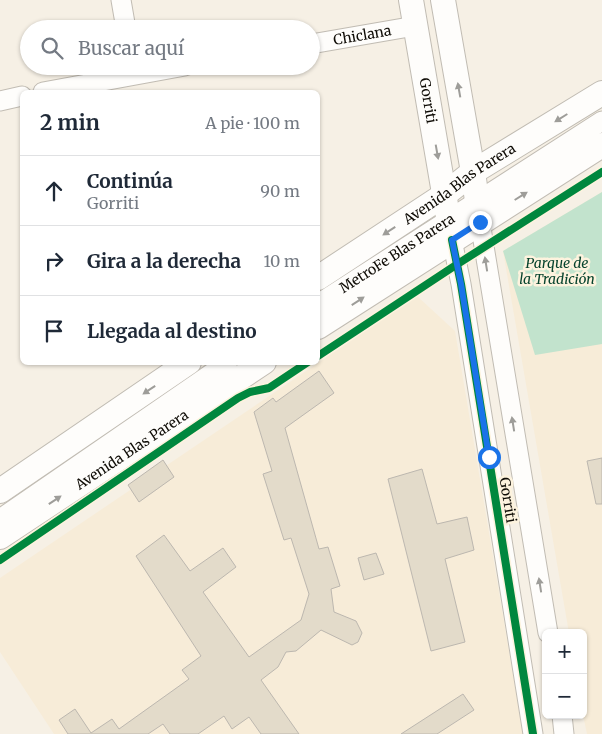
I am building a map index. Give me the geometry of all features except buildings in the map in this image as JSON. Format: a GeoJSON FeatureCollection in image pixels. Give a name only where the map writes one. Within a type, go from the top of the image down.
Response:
{"type":"FeatureCollection","features":[{"type":"Feature","properties":{"kind":"main road","name":"Gorriti"},"geometry":{"type":"LineString","coordinates":[[411,0],[450,229]]}},
{"type":"Feature","properties":{"kind":"main road","name":"Gorriti"},"geometry":{"type":"LineString","coordinates":[[443,0],[474,172],[478,211]]}},
{"type":"Feature","properties":{"kind":"main road","name":"Avenida Blas Parera"},"geometry":{"type":"LineString","coordinates":[[320,277],[444,195],[474,172],[602,93]]}},
{"type":"Feature","properties":{"kind":"main road"},"geometry":{"type":"LineString","coordinates":[[320,326],[450,229],[478,211],[602,145]]}},
{"type":"Feature","properties":{"kind":"main road","name":"Avenida Blas Parera"},"geometry":{"type":"LineString","coordinates":[[2,485],[200,374],[248,365]]}},
{"type":"Feature","properties":{"kind":"main road","name":"Avenida Blas Parera"},"geometry":{"type":"LineString","coordinates":[[0,537],[200,374]]}},
{"type":"Feature","properties":{"kind":"street"},"geometry":{"type":"LineString","coordinates":[[121,0],[124,20]]}},
{"type":"Feature","properties":{"kind":"street","name":"Chiclana"},"geometry":{"type":"LineString","coordinates":[[320,42],[415,26]]}},
{"type":"Feature","properties":{"kind":"street"},"geometry":{"type":"LineString","coordinates":[[56,90],[147,75]]}},
{"type":"Feature","properties":{"kind":"street"},"geometry":{"type":"LineString","coordinates":[[0,101],[20,96]]}},
{"type":"Feature","properties":{"kind":"street"},"geometry":{"type":"LineString","coordinates":[[478,211],[602,121]]}},
{"type":"Feature","properties":{"kind":"street","name":"Gorriti"},"geometry":{"type":"LineString","coordinates":[[478,211],[547,629]]}},
{"type":"Feature","properties":{"kind":"street","name":"Gorriti"},"geometry":{"type":"LineString","coordinates":[[450,229],[461,284],[533,734]]}},
{"type":"Feature","properties":{"kind":"street","name":"MetroFe Blas Parera"},"geometry":{"type":"LineString","coordinates":[[320,303],[450,229]]}},
{"type":"Feature","properties":{"kind":"street"},"geometry":{"type":"LineString","coordinates":[[0,519],[200,374],[221,365]]}},
{"type":"Feature","properties":{"kind":"street"},"geometry":{"type":"LineString","coordinates":[[501,533],[530,529]]}},
{"type":"Feature","properties":{"kind":"street"},"geometry":{"type":"LineString","coordinates":[[562,719],[564,734]]}},
{"type":"Feature","properties":{"kind":"shaded area"},"geometry":{"type":"Polygon","coordinates":[[[602,192],[602,734],[587,734],[584,719],[587,719],[587,629],[568,629],[503,251],[602,192]]]}},
{"type":"Feature","properties":{"kind":"shaded area"},"geometry":{"type":"Polygon","coordinates":[[[417,296],[455,331],[523,734],[54,734],[0,652],[0,578],[315,365],[320,365],[320,362],[417,296]]]}},
{"type":"Feature","properties":{"kind":"green space","name":"Parque de la Tradición"},"geometry":{"type":"Polygon","coordinates":[[[602,192],[602,344],[535,355],[503,251],[602,192]]]}},
{"type":"Feature","properties":{"kind":"cycle path"},"geometry":{"type":"LineString","coordinates":[[320,355],[602,172]]}},
{"type":"Feature","properties":{"kind":"cycle path"},"geometry":{"type":"LineString","coordinates":[[452,240],[461,284],[533,734]]}},
{"type":"Feature","properties":{"kind":"cycle path"},"geometry":{"type":"LineString","coordinates":[[0,560],[238,398],[250,392],[269,388],[304,365]]}},
{"type":"Feature","properties":{"kind":"route"},"geometry":{"type":"LineString","coordinates":[[480,222],[452,240],[489,457]]}}]}
